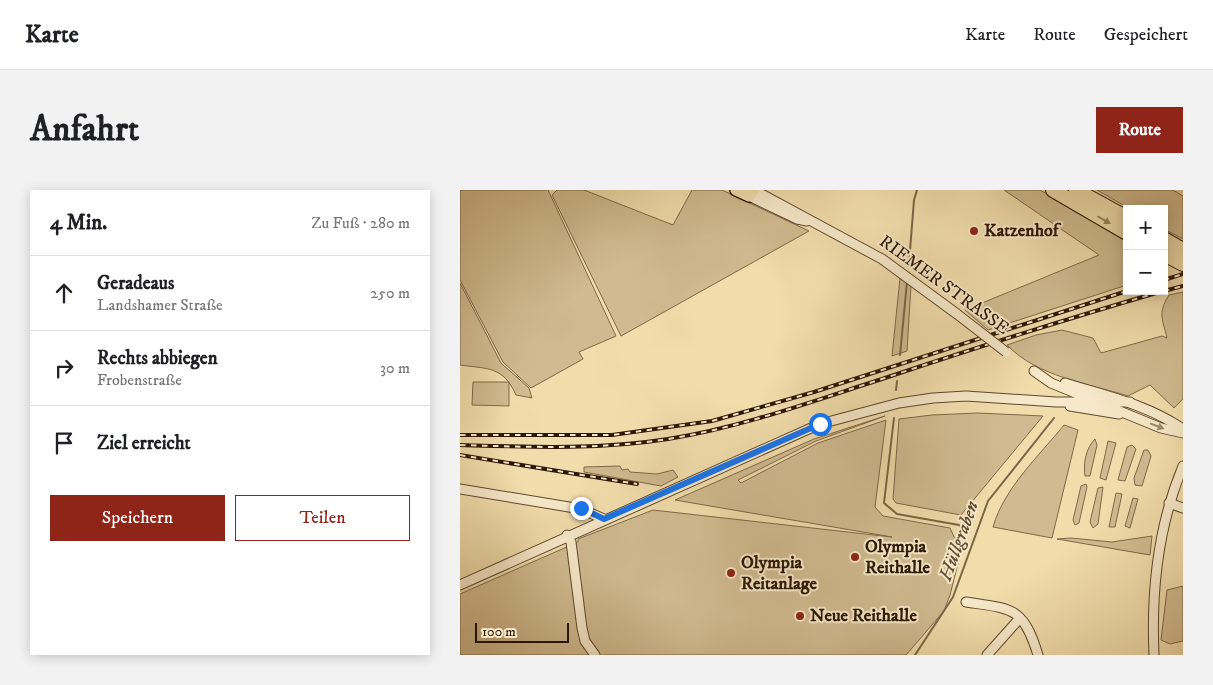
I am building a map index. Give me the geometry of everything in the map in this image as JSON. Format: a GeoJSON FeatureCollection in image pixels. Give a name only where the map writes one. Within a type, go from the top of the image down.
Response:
{"type":"FeatureCollection","features":[{"type":"Feature","properties":{"kind":"highway"},"geometry":{"type":"LineString","coordinates":[[1053,190],[1123,230]]}},
{"type":"Feature","properties":{"kind":"highway"},"geometry":{"type":"LineString","coordinates":[[1076,190],[1123,216]]}},
{"type":"Feature","properties":{"kind":"highway"},"geometry":{"type":"LineString","coordinates":[[1168,245],[1176,257]]}},
{"type":"Feature","properties":{"kind":"street"},"geometry":{"type":"LineString","coordinates":[[767,190],[774,201]]}},
{"type":"Feature","properties":{"kind":"street","name":"RIEMER STRASSE"},"geometry":{"type":"LineString","coordinates":[[747,191],[799,213],[807,221]]}},
{"type":"Feature","properties":{"kind":"street","name":"RIEMER STRASSE"},"geometry":{"type":"LineString","coordinates":[[747,191],[796,219],[807,221],[882,259],[958,314],[1006,352]]}},
{"type":"Feature","properties":{"kind":"street"},"geometry":{"type":"LineString","coordinates":[[1183,429],[1170,420],[1130,402],[1060,382],[1034,371],[1051,383],[1131,416],[1183,433]]}},
{"type":"Feature","properties":{"kind":"street"},"geometry":{"type":"LineString","coordinates":[[460,585],[567,535],[820,424],[877,408],[933,398],[966,396],[1056,402],[1130,402]]}},
{"type":"Feature","properties":{"kind":"street"},"geometry":{"type":"LineString","coordinates":[[1056,402],[1073,407],[1131,416]]}},
{"type":"Feature","properties":{"kind":"street"},"geometry":{"type":"LineString","coordinates":[[1170,420],[1183,420]]}},
{"type":"Feature","properties":{"kind":"street"},"geometry":{"type":"LineString","coordinates":[[1154,655],[1152,620],[1156,567],[1169,503],[1183,466]]}},
{"type":"Feature","properties":{"kind":"street"},"geometry":{"type":"LineString","coordinates":[[460,489],[581,508],[604,519]]}},
{"type":"Feature","properties":{"kind":"street"},"geometry":{"type":"LineString","coordinates":[[1169,503],[1183,508]]}},
{"type":"Feature","properties":{"kind":"street"},"geometry":{"type":"LineString","coordinates":[[567,535],[571,542],[582,628],[585,640],[595,655]]}},
{"type":"Feature","properties":{"kind":"street"},"geometry":{"type":"LineString","coordinates":[[966,602],[1009,609],[1031,631],[1038,655]]}},
{"type":"Feature","properties":{"kind":"street"},"geometry":{"type":"LineString","coordinates":[[987,655],[1020,618]]}},
{"type":"Feature","properties":{"kind":"shaded area"},"geometry":{"type":"Polygon","coordinates":[[[460,190],[548,190],[616,336],[579,352],[583,359],[531,388],[503,362],[460,280],[460,190]]]}},
{"type":"Feature","properties":{"kind":"shaded area"},"geometry":{"type":"Polygon","coordinates":[[[557,190],[584,190],[673,225],[692,190],[722,190],[809,231],[621,336],[552,195],[557,190]]]}},
{"type":"Feature","properties":{"kind":"shaded area"},"geometry":{"type":"Polygon","coordinates":[[[1004,190],[1040,190],[1123,237],[1123,286],[988,330],[965,310],[1099,255],[1004,190]]]}},
{"type":"Feature","properties":{"kind":"shaded area"},"geometry":{"type":"Polygon","coordinates":[[[1097,190],[1173,190],[1183,196],[1183,239],[1168,231],[1168,205],[1123,205],[1097,190]]]}},
{"type":"Feature","properties":{"kind":"shaded area"},"geometry":{"type":"Polygon","coordinates":[[[900,278],[911,285],[907,351],[892,356],[900,278]]]}},
{"type":"Feature","properties":{"kind":"shaded area"},"geometry":{"type":"Polygon","coordinates":[[[460,283],[501,363],[529,388],[532,398],[516,395],[506,379],[494,371],[460,365],[460,283]]]}},
{"type":"Feature","properties":{"kind":"shaded area"},"geometry":{"type":"Polygon","coordinates":[[[1183,292],[1183,399],[1174,408],[1150,385],[1128,396],[1080,383],[1033,365],[1007,345],[1036,335],[1062,330],[1093,338],[1101,353],[1162,336],[1167,338],[1162,317],[1163,307],[1169,295],[1183,292]]]}},
{"type":"Feature","properties":{"kind":"shaded area"},"geometry":{"type":"Polygon","coordinates":[[[473,382],[509,382],[509,406],[472,405],[473,382]]]}},
{"type":"Feature","properties":{"kind":"shaded area"},"geometry":{"type":"Polygon","coordinates":[[[978,413],[1043,416],[961,515],[896,503],[893,499],[899,419],[978,413]]]}},
{"type":"Feature","properties":{"kind":"shaded area","name":"Olympia Reitanlage"},"geometry":{"type":"Polygon","coordinates":[[[885,416],[816,441],[738,480],[741,483],[818,443],[886,420],[875,507],[883,516],[950,528],[961,552],[944,611],[906,655],[460,655],[460,594],[578,542],[578,539],[653,510],[892,537],[675,500],[814,439],[885,416]]]}},
{"type":"Feature","properties":{"kind":"shaded area"},"geometry":{"type":"Polygon","coordinates":[[[1064,425],[1078,430],[1052,538],[993,527],[1005,499],[1014,486],[1064,425]]]}},
{"type":"Feature","properties":{"kind":"shaded area"},"geometry":{"type":"Polygon","coordinates":[[[1095,439],[1097,445],[1090,476],[1085,476],[1086,456],[1089,447],[1095,439]]]}},
{"type":"Feature","properties":{"kind":"shaded area"},"geometry":{"type":"Polygon","coordinates":[[[1108,441],[1116,443],[1106,480],[1100,478],[1108,441]]]}},
{"type":"Feature","properties":{"kind":"shaded area"},"geometry":{"type":"Polygon","coordinates":[[[1132,445],[1136,449],[1125,481],[1118,480],[1127,447],[1132,445]]]}},
{"type":"Feature","properties":{"kind":"shaded area"},"geometry":{"type":"Polygon","coordinates":[[[1144,450],[1148,450],[1151,456],[1142,486],[1135,485],[1134,478],[1144,450]]]}},
{"type":"Feature","properties":{"kind":"shaded area"},"geometry":{"type":"Polygon","coordinates":[[[620,466],[622,470],[628,469],[630,472],[657,474],[673,470],[678,477],[661,486],[584,472],[584,467],[620,466]]]}},
{"type":"Feature","properties":{"kind":"shaded area"},"geometry":{"type":"Polygon","coordinates":[[[1086,484],[1087,487],[1079,523],[1075,525],[1073,520],[1081,486],[1086,484]]]}},
{"type":"Feature","properties":{"kind":"shaded area"},"geometry":{"type":"Polygon","coordinates":[[[1103,487],[1098,524],[1093,528],[1090,522],[1098,488],[1103,487]]]}},
{"type":"Feature","properties":{"kind":"shaded area"},"geometry":{"type":"Polygon","coordinates":[[[1116,493],[1122,494],[1115,527],[1109,527],[1116,493]]]}},
{"type":"Feature","properties":{"kind":"shaded area"},"geometry":{"type":"Polygon","coordinates":[[[1133,498],[1138,499],[1130,528],[1125,526],[1133,498]]]}},
{"type":"Feature","properties":{"kind":"shaded area"},"geometry":{"type":"Polygon","coordinates":[[[1152,536],[1150,555],[1057,539],[1071,538],[1112,542],[1152,536]]]}},
{"type":"Feature","properties":{"kind":"shaded area"},"geometry":{"type":"Polygon","coordinates":[[[1183,586],[1183,641],[1170,644],[1161,640],[1167,590],[1183,586]]]}},
{"type":"Feature","properties":{"kind":"waterway"},"geometry":{"type":"LineString","coordinates":[[909,263],[914,200],[917,190]]}},
{"type":"Feature","properties":{"kind":"waterway"},"geometry":{"type":"LineString","coordinates":[[900,355],[907,282]]}},
{"type":"Feature","properties":{"kind":"waterway"},"geometry":{"type":"LineString","coordinates":[[896,390],[897,381]]}},
{"type":"Feature","properties":{"kind":"waterway"},"geometry":{"type":"LineString","coordinates":[[894,418],[884,503],[897,514],[959,525],[965,530]]}},
{"type":"Feature","properties":{"kind":"waterway","name":"Hüllgraben"},"geometry":{"type":"LineString","coordinates":[[915,655],[953,597],[988,501],[1054,418]]}},
{"type":"Feature","properties":{"kind":"railway"},"geometry":{"type":"LineString","coordinates":[[1168,279],[1183,274]]}},
{"type":"Feature","properties":{"kind":"railway"},"geometry":{"type":"LineString","coordinates":[[1168,290],[1183,286]]}},
{"type":"Feature","properties":{"kind":"railway"},"geometry":{"type":"LineString","coordinates":[[460,435],[612,435],[712,421],[814,392],[1123,292]]}},
{"type":"Feature","properties":{"kind":"railway"},"geometry":{"type":"LineString","coordinates":[[460,445],[538,447],[616,445],[696,434],[778,413],[1024,333],[1150,295]]}},
{"type":"Feature","properties":{"kind":"railway"},"geometry":{"type":"LineString","coordinates":[[460,455],[637,484]]}},
{"type":"Feature","properties":{"kind":"place","name":"Katzenhof"},"geometry":{"type":"Point","coordinates":[974,231]}},
{"type":"Feature","properties":{"kind":"place","name":"Olympia Reithalle"},"geometry":{"type":"Point","coordinates":[855,557]}},
{"type":"Feature","properties":{"kind":"place","name":"Olympia Reitanlage"},"geometry":{"type":"Point","coordinates":[731,573]}},
{"type":"Feature","properties":{"kind":"place","name":"Neue Reithalle"},"geometry":{"type":"Point","coordinates":[800,616]}},
{"type":"Feature","properties":{"kind":"route"},"geometry":{"type":"LineString","coordinates":[[581,508],[604,519],[820,424]]}}]}
